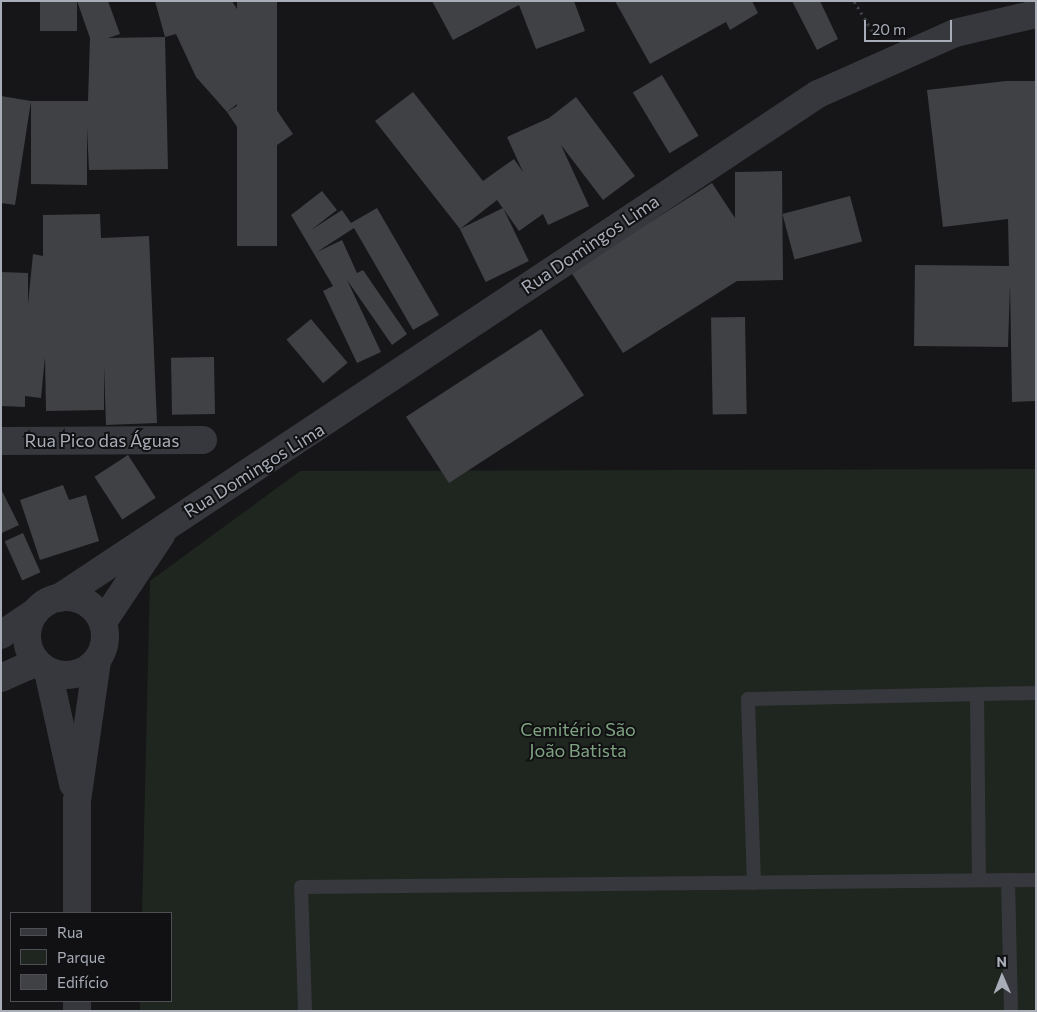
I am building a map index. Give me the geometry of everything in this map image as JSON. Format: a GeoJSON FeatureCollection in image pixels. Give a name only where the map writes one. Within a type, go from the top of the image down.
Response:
{"type":"FeatureCollection","features":[{"type":"Feature","properties":{"kind":"street","name":"Rua Domingos Lima"},"geometry":{"type":"LineString","coordinates":[[59,598],[169,524],[364,400],[750,136],[818,94],[886,60],[955,33],[1036,14]]}},
{"type":"Feature","properties":{"kind":"street","name":"Rua Pico das Águas"},"geometry":{"type":"LineString","coordinates":[[1,441],[203,440]]}},
{"type":"Feature","properties":{"kind":"street","name":"Rua Domingos Lima"},"geometry":{"type":"LineString","coordinates":[[103,622],[169,524]]}},
{"type":"Feature","properties":{"kind":"street"},"geometry":{"type":"LineString","coordinates":[[1,635],[59,598],[86,602],[103,622],[104,649],[97,661],[77,801],[77,912]]}},
{"type":"Feature","properties":{"kind":"street"},"geometry":{"type":"LineString","coordinates":[[35,612],[27,638],[42,666],[77,801]]}},
{"type":"Feature","properties":{"kind":"street"},"geometry":{"type":"LineString","coordinates":[[1,678],[42,666],[74,675],[97,661]]}},
{"type":"Feature","properties":{"kind":"lane"},"geometry":{"type":"LineString","coordinates":[[754,883],[748,699],[1036,693]]}},
{"type":"Feature","properties":{"kind":"lane"},"geometry":{"type":"LineString","coordinates":[[977,695],[979,880]]}},
{"type":"Feature","properties":{"kind":"lane"},"geometry":{"type":"LineString","coordinates":[[1008,880],[1011,1011]]}},
{"type":"Feature","properties":{"kind":"lane"},"geometry":{"type":"LineString","coordinates":[[305,1011],[301,887],[1036,880]]}},
{"type":"Feature","properties":{"kind":"path"},"geometry":{"type":"LineString","coordinates":[[854,1],[886,60]]}},
{"type":"Feature","properties":{"kind":"green space","name":"Cemitério São João Batista"},"geometry":{"type":"Polygon","coordinates":[[[1036,469],[1036,1011],[140,1011],[140,1002],[172,1002],[172,912],[142,912],[150,581],[300,471],[1036,469]]]}},
{"type":"Feature","properties":{"kind":"building"},"geometry":{"type":"Polygon","coordinates":[[[40,1],[77,1],[77,31],[40,31],[40,1]]]}},
{"type":"Feature","properties":{"kind":"building"},"geometry":{"type":"Polygon","coordinates":[[[77,1],[108,1],[120,34],[108,38],[165,37],[168,169],[89,170],[87,128],[87,185],[31,184],[31,101],[88,101],[90,38],[77,1]]]}},
{"type":"Feature","properties":{"kind":"building"},"geometry":{"type":"Polygon","coordinates":[[[155,1],[232,1],[261,48],[243,64],[260,86],[227,112],[196,77],[176,34],[165,37],[155,1]]]}},
{"type":"Feature","properties":{"kind":"building"},"geometry":{"type":"Polygon","coordinates":[[[237,1],[277,1],[277,246],[237,246],[237,1]]]}},
{"type":"Feature","properties":{"kind":"building"},"geometry":{"type":"Polygon","coordinates":[[[432,1],[574,1],[585,31],[536,49],[519,5],[453,40],[432,1]]]}},
{"type":"Feature","properties":{"kind":"building"},"geometry":{"type":"Polygon","coordinates":[[[615,1],[752,1],[758,13],[730,30],[726,22],[650,64],[615,1]]]}},
{"type":"Feature","properties":{"kind":"building"},"geometry":{"type":"Polygon","coordinates":[[[792,1],[820,1],[838,39],[817,50],[792,1]]]}},
{"type":"Feature","properties":{"kind":"building"},"geometry":{"type":"Polygon","coordinates":[[[662,75],[699,136],[669,153],[633,93],[662,75]]]}},
{"type":"Feature","properties":{"kind":"building"},"geometry":{"type":"Polygon","coordinates":[[[1006,81],[1036,81],[1036,401],[1012,402],[1010,285],[1008,347],[914,346],[915,265],[1009,266],[1008,219],[943,227],[927,90],[1006,81]]]}},
{"type":"Feature","properties":{"kind":"building"},"geometry":{"type":"Polygon","coordinates":[[[263,90],[293,134],[258,158],[227,112],[263,90]]]}},
{"type":"Feature","properties":{"kind":"building"},"geometry":{"type":"Polygon","coordinates":[[[413,92],[483,181],[514,159],[523,172],[507,137],[549,118],[576,97],[635,176],[603,200],[561,145],[589,206],[548,225],[543,214],[519,231],[497,200],[460,229],[375,121],[413,92]]]}},
{"type":"Feature","properties":{"kind":"building"},"geometry":{"type":"Polygon","coordinates":[[[1,96],[31,101],[15,205],[1,203],[1,96]]]}},
{"type":"Feature","properties":{"kind":"building"},"geometry":{"type":"Polygon","coordinates":[[[782,171],[783,280],[737,281],[623,353],[571,272],[712,183],[735,218],[735,172],[782,171]]]}},
{"type":"Feature","properties":{"kind":"building"},"geometry":{"type":"Polygon","coordinates":[[[322,191],[337,210],[311,230],[342,210],[351,223],[377,208],[439,315],[413,330],[354,228],[317,252],[342,240],[357,273],[363,270],[407,334],[392,345],[347,280],[381,352],[357,363],[323,291],[333,286],[291,215],[322,191]]]}},
{"type":"Feature","properties":{"kind":"building"},"geometry":{"type":"Polygon","coordinates":[[[850,196],[862,241],[795,260],[782,214],[850,196]]]}},
{"type":"Feature","properties":{"kind":"building"},"geometry":{"type":"Polygon","coordinates":[[[503,208],[529,261],[486,282],[460,229],[503,208]]]}},
{"type":"Feature","properties":{"kind":"building"},"geometry":{"type":"Polygon","coordinates":[[[100,214],[101,238],[149,236],[157,423],[106,425],[104,366],[104,410],[46,411],[45,357],[41,398],[25,396],[25,407],[1,406],[1,272],[28,273],[28,304],[33,254],[43,256],[43,215],[100,214]]]}},
{"type":"Feature","properties":{"kind":"building"},"geometry":{"type":"Polygon","coordinates":[[[745,317],[747,414],[713,415],[711,318],[745,317]]]}},
{"type":"Feature","properties":{"kind":"building"},"geometry":{"type":"Polygon","coordinates":[[[311,319],[348,363],[323,383],[286,340],[311,319]]]}},
{"type":"Feature","properties":{"kind":"building"},"geometry":{"type":"Polygon","coordinates":[[[541,329],[584,395],[449,483],[406,417],[541,329]]]}},
{"type":"Feature","properties":{"kind":"building"},"geometry":{"type":"Polygon","coordinates":[[[214,357],[215,414],[172,415],[171,358],[214,357]]]}},
{"type":"Feature","properties":{"kind":"building"},"geometry":{"type":"Polygon","coordinates":[[[128,455],[156,498],[122,520],[94,477],[128,455]]]}},
{"type":"Feature","properties":{"kind":"building"},"geometry":{"type":"Polygon","coordinates":[[[63,485],[69,500],[86,495],[99,541],[40,560],[20,500],[63,485]]]}},
{"type":"Feature","properties":{"kind":"building"},"geometry":{"type":"Polygon","coordinates":[[[1,489],[19,525],[2,533],[1,531],[1,489]]]}},
{"type":"Feature","properties":{"kind":"building"},"geometry":{"type":"Polygon","coordinates":[[[23,533],[40,572],[22,580],[5,541],[23,533]]]}}]}
